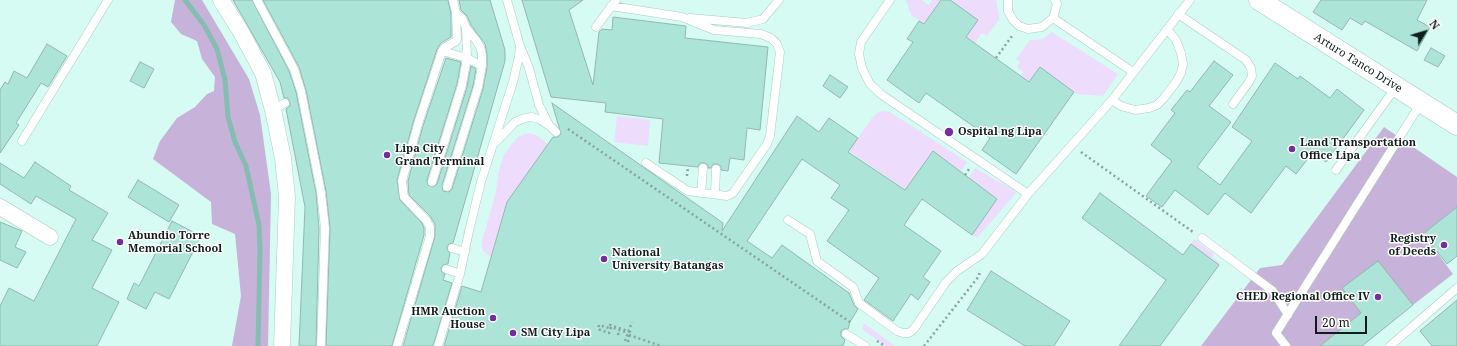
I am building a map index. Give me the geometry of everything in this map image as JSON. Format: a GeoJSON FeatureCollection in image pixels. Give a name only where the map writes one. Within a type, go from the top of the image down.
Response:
{"type":"FeatureCollection","features":[{"type":"Feature","properties":{"kind":"street","name":"Arturo Tanco Drive"},"geometry":{"type":"LineString","coordinates":[[1259,0],[1457,125]]}},
{"type":"Feature","properties":{"kind":"street"},"geometry":{"type":"LineString","coordinates":[[227,3],[260,56],[267,86],[279,107],[287,197],[282,346]]}},
{"type":"Feature","properties":{"kind":"street"},"geometry":{"type":"LineString","coordinates":[[0,207],[50,237]]}},
{"type":"Feature","properties":{"kind":"lane"},"geometry":{"type":"LineString","coordinates":[[22,141],[108,0]]}},
{"type":"Feature","properties":{"kind":"lane"},"geometry":{"type":"LineString","coordinates":[[257,0],[289,59],[298,80],[321,192],[325,228],[322,346]]}},
{"type":"Feature","properties":{"kind":"lane"},"geometry":{"type":"LineString","coordinates":[[398,346],[430,236],[430,227],[426,220],[404,197],[402,182],[416,131],[442,51],[447,46],[453,44],[457,39],[456,13],[453,0]]}},
{"type":"Feature","properties":{"kind":"lane"},"geometry":{"type":"LineString","coordinates":[[507,0],[520,46],[529,68],[539,105],[549,125]]}},
{"type":"Feature","properties":{"kind":"lane"},"geometry":{"type":"LineString","coordinates":[[596,27],[614,3],[682,17],[747,23],[763,19],[779,0]]}},
{"type":"Feature","properties":{"kind":"lane"},"geometry":{"type":"LineString","coordinates":[[890,0],[861,42],[859,54],[862,68],[870,84],[882,95],[1028,194]]}},
{"type":"Feature","properties":{"kind":"lane"},"geometry":{"type":"LineString","coordinates":[[1008,0],[1008,11],[1013,20],[1019,26],[1028,29],[1042,27],[1053,18],[1057,4],[1055,0]]}},
{"type":"Feature","properties":{"kind":"lane"},"geometry":{"type":"LineString","coordinates":[[788,220],[810,234],[817,261],[853,287],[859,303],[897,331],[909,333],[914,329],[951,276],[982,254],[1028,194],[1112,100],[1190,0]]}},
{"type":"Feature","properties":{"kind":"lane"},"geometry":{"type":"LineString","coordinates":[[447,187],[479,83],[482,66],[482,54],[480,47],[466,28],[462,18],[456,13]]}},
{"type":"Feature","properties":{"kind":"lane"},"geometry":{"type":"LineString","coordinates":[[1178,14],[1246,60],[1251,68],[1252,76],[1233,104]]}},
{"type":"Feature","properties":{"kind":"lane"},"geometry":{"type":"LineString","coordinates":[[646,163],[688,191],[727,196],[733,193],[767,144],[770,136],[780,52],[777,44],[771,38],[761,34],[714,30],[682,17]]}},
{"type":"Feature","properties":{"kind":"lane"},"geometry":{"type":"LineString","coordinates":[[1053,18],[1133,72]]}},
{"type":"Feature","properties":{"kind":"lane"},"geometry":{"type":"LineString","coordinates":[[432,182],[462,84],[467,58],[466,28]]}},
{"type":"Feature","properties":{"kind":"lane"},"geometry":{"type":"LineString","coordinates":[[1112,100],[1121,106],[1135,110],[1157,105],[1164,98],[1176,82],[1183,64],[1182,53],[1176,40],[1167,29]]}},
{"type":"Feature","properties":{"kind":"lane"},"geometry":{"type":"LineString","coordinates":[[438,346],[460,274],[481,182],[513,82],[520,46]]}},
{"type":"Feature","properties":{"kind":"lane"},"geometry":{"type":"LineString","coordinates":[[442,51],[467,58],[482,66]]}},
{"type":"Feature","properties":{"kind":"lane"},"geometry":{"type":"LineString","coordinates":[[1336,170],[1396,86]]}},
{"type":"Feature","properties":{"kind":"lane"},"geometry":{"type":"LineString","coordinates":[[1286,346],[1276,333],[1421,103]]}},
{"type":"Feature","properties":{"kind":"lane"},"geometry":{"type":"LineString","coordinates":[[492,150],[506,130],[515,122],[525,118],[531,117],[539,119],[549,125],[556,132]]}},
{"type":"Feature","properties":{"kind":"lane"},"geometry":{"type":"LineString","coordinates":[[701,193],[703,168]]}},
{"type":"Feature","properties":{"kind":"lane"},"geometry":{"type":"LineString","coordinates":[[714,194],[716,169]]}},
{"type":"Feature","properties":{"kind":"lane"},"geometry":{"type":"LineString","coordinates":[[1202,238],[1273,291],[1288,315]]}},
{"type":"Feature","properties":{"kind":"lane"},"geometry":{"type":"LineString","coordinates":[[452,248],[465,252]]}},
{"type":"Feature","properties":{"kind":"lane"},"geometry":{"type":"LineString","coordinates":[[446,269],[460,274]]}},
{"type":"Feature","properties":{"kind":"lane"},"geometry":{"type":"LineString","coordinates":[[1390,346],[1457,288]]}},
{"type":"Feature","properties":{"kind":"lane"},"geometry":{"type":"LineString","coordinates":[[846,334],[865,346]]}},
{"type":"Feature","properties":{"kind":"path"},"geometry":{"type":"LineString","coordinates":[[996,58],[1019,26]]}},
{"type":"Feature","properties":{"kind":"path"},"geometry":{"type":"LineString","coordinates":[[1071,145],[1202,238]]}},
{"type":"Feature","properties":{"kind":"path"},"geometry":{"type":"LineString","coordinates":[[924,346],[979,276],[982,254]]}},
{"type":"Feature","properties":{"kind":"path"},"geometry":{"type":"LineString","coordinates":[[798,286],[854,325]]}},
{"type":"Feature","properties":{"kind":"path"},"geometry":{"type":"LineString","coordinates":[[626,341],[632,322]]}},
{"type":"Feature","properties":{"kind":"path"},"geometry":{"type":"LineString","coordinates":[[629,334],[630,332],[610,325],[609,328],[600,325],[598,329],[609,333],[611,327],[629,334],[661,346]]}},
{"type":"Feature","properties":{"kind":"path"},"geometry":{"type":"LineString","coordinates":[[618,335],[619,330]]}},
{"type":"Feature","properties":{"kind":"path"},"geometry":{"type":"LineString","coordinates":[[873,338],[885,346]]}},
{"type":"Feature","properties":{"kind":"shaded area"},"geometry":{"type":"Polygon","coordinates":[[[175,0],[202,0],[249,79],[260,115],[271,194],[268,346],[232,346],[241,296],[235,234],[212,224],[211,202],[153,159],[160,141],[177,118],[195,107],[207,94],[214,91],[215,77],[202,59],[197,41],[181,34],[171,22],[175,0]]]}},
{"type":"Feature","properties":{"kind":"shaded area"},"geometry":{"type":"Polygon","coordinates":[[[906,0],[921,0],[929,5],[932,0],[941,0],[924,24],[911,15],[906,0]]]}},
{"type":"Feature","properties":{"kind":"shaded area"},"geometry":{"type":"Polygon","coordinates":[[[950,0],[996,0],[999,20],[987,36],[982,33],[975,43],[966,37],[978,20],[950,0]]]}},
{"type":"Feature","properties":{"kind":"shaded area"},"geometry":{"type":"Polygon","coordinates":[[[1052,32],[1118,74],[1103,96],[1077,94],[1040,67],[1029,82],[1020,76],[1023,72],[1017,67],[1020,62],[1016,59],[1030,40],[1043,39],[1052,32]]]}},
{"type":"Feature","properties":{"kind":"shaded area"},"geometry":{"type":"Polygon","coordinates":[[[883,111],[890,112],[967,162],[961,172],[933,151],[905,189],[849,151],[872,118],[877,113],[883,111]]]}},
{"type":"Feature","properties":{"kind":"shaded area"},"geometry":{"type":"Polygon","coordinates":[[[617,116],[650,120],[648,146],[614,142],[617,116]]]}},
{"type":"Feature","properties":{"kind":"shaded area"},"geometry":{"type":"Polygon","coordinates":[[[1384,127],[1457,177],[1457,211],[1455,209],[1423,234],[1453,274],[1391,322],[1320,346],[1201,346],[1260,268],[1282,265],[1384,127]]]}},
{"type":"Feature","properties":{"kind":"shaded area"},"geometry":{"type":"Polygon","coordinates":[[[530,133],[536,135],[548,144],[507,202],[491,256],[482,250],[482,241],[496,192],[500,166],[504,155],[518,137],[530,133]]]}},
{"type":"Feature","properties":{"kind":"shaded area"},"geometry":{"type":"Polygon","coordinates":[[[975,168],[1012,189],[1016,193],[977,238],[971,234],[997,199],[983,188],[981,192],[969,178],[975,168]]]}},
{"type":"Feature","properties":{"kind":"shaded area"},"geometry":{"type":"Polygon","coordinates":[[[1194,239],[1214,254],[1212,257],[1220,263],[1219,265],[1191,244],[1194,239]]]}},
{"type":"Feature","properties":{"kind":"shaded area"},"geometry":{"type":"Polygon","coordinates":[[[865,324],[895,346],[886,346],[863,330],[863,326],[865,324]]]}},
{"type":"Feature","properties":{"kind":"building"},"geometry":{"type":"Polygon","coordinates":[[[233,0],[252,0],[289,71],[296,92],[316,193],[319,228],[316,346],[299,346],[305,207],[286,109],[290,106],[290,103],[288,98],[284,98],[280,82],[233,0]]]}},
{"type":"Feature","properties":{"kind":"building"},"geometry":{"type":"Polygon","coordinates":[[[263,0],[448,0],[451,14],[451,37],[441,43],[437,49],[413,123],[397,180],[400,200],[422,223],[424,235],[392,346],[326,346],[330,228],[326,191],[306,90],[299,67],[263,0]]]}},
{"type":"Feature","properties":{"kind":"building"},"geometry":{"type":"Polygon","coordinates":[[[459,0],[490,0],[505,50],[505,61],[453,243],[449,244],[447,247],[450,253],[448,264],[443,265],[441,268],[442,272],[445,274],[443,280],[452,283],[433,346],[403,346],[435,236],[435,224],[430,216],[409,195],[408,181],[423,126],[446,58],[461,62],[457,84],[427,180],[428,185],[433,187],[437,184],[467,87],[471,66],[476,69],[473,86],[442,185],[443,191],[449,192],[452,189],[483,89],[487,67],[485,44],[471,25],[467,16],[461,10],[459,0]]]}},
{"type":"Feature","properties":{"kind":"building"},"geometry":{"type":"Polygon","coordinates":[[[522,0],[583,0],[569,10],[593,85],[599,32],[602,29],[612,30],[613,17],[686,26],[685,38],[768,47],[760,130],[747,128],[744,160],[730,158],[728,171],[721,170],[721,166],[717,164],[713,164],[711,168],[708,168],[708,165],[704,163],[700,163],[698,167],[659,163],[663,119],[605,112],[606,103],[551,97],[522,0]]]}},
{"type":"Feature","properties":{"kind":"building"},"geometry":{"type":"Polygon","coordinates":[[[941,0],[950,0],[978,20],[966,37],[1029,82],[1040,67],[1074,92],[1016,174],[982,150],[990,138],[926,93],[919,103],[887,80],[913,42],[907,39],[919,21],[924,24],[941,0]]]}},
{"type":"Feature","properties":{"kind":"building"},"geometry":{"type":"Polygon","coordinates":[[[1321,0],[1427,0],[1417,20],[1430,27],[1417,51],[1365,21],[1362,25],[1350,18],[1342,30],[1313,12],[1321,0]]]}},
{"type":"Feature","properties":{"kind":"building"},"geometry":{"type":"Polygon","coordinates":[[[47,44],[67,56],[48,87],[41,83],[16,123],[19,125],[0,153],[0,90],[5,82],[8,84],[14,71],[27,78],[47,44]]]}},
{"type":"Feature","properties":{"kind":"building"},"geometry":{"type":"Polygon","coordinates":[[[1431,48],[1445,56],[1438,67],[1424,60],[1431,48]]]}},
{"type":"Feature","properties":{"kind":"building"},"geometry":{"type":"Polygon","coordinates":[[[1214,61],[1233,75],[1209,106],[1231,122],[1197,167],[1220,185],[1252,141],[1232,127],[1275,63],[1298,79],[1300,76],[1330,98],[1337,89],[1364,110],[1326,162],[1313,152],[1296,174],[1286,166],[1251,213],[1225,193],[1208,215],[1175,190],[1162,207],[1146,196],[1172,161],[1151,145],[1175,113],[1171,110],[1187,90],[1190,92],[1214,61]]]}},
{"type":"Feature","properties":{"kind":"building"},"geometry":{"type":"Polygon","coordinates":[[[140,62],[154,69],[144,88],[130,81],[140,62]]]}},
{"type":"Feature","properties":{"kind":"building"},"geometry":{"type":"Polygon","coordinates":[[[830,75],[848,87],[840,98],[823,86],[830,75]]]}},
{"type":"Feature","properties":{"kind":"building"},"geometry":{"type":"Polygon","coordinates":[[[552,103],[723,223],[722,231],[797,116],[819,132],[829,118],[858,138],[848,152],[905,190],[933,151],[997,199],[972,235],[922,199],[904,225],[941,251],[923,277],[930,282],[918,300],[911,294],[893,321],[864,300],[879,278],[827,241],[849,210],[831,198],[840,185],[802,159],[747,241],[772,258],[782,245],[849,293],[854,305],[858,309],[850,322],[848,329],[841,331],[841,336],[845,340],[843,346],[444,346],[462,286],[481,292],[507,202],[553,137],[558,137],[561,134],[552,103]]]}},
{"type":"Feature","properties":{"kind":"building"},"geometry":{"type":"Polygon","coordinates":[[[35,162],[71,186],[69,190],[108,213],[92,240],[112,250],[92,288],[119,302],[97,346],[0,346],[0,306],[9,288],[34,301],[76,219],[36,196],[31,204],[0,184],[0,163],[24,178],[35,162]]]}},
{"type":"Feature","properties":{"kind":"building"},"geometry":{"type":"Polygon","coordinates":[[[138,180],[179,205],[169,222],[128,197],[138,180]]]}},
{"type":"Feature","properties":{"kind":"building"},"geometry":{"type":"Polygon","coordinates":[[[1100,193],[1183,255],[1191,244],[1219,265],[1160,346],[1119,346],[1166,280],[1082,218],[1100,193]]]}},
{"type":"Feature","properties":{"kind":"building","name":"Registry of Deeds"},"geometry":{"type":"Polygon","coordinates":[[[1457,207],[1457,256],[1447,264],[1423,234],[1457,207]]]}},
{"type":"Feature","properties":{"kind":"building"},"geometry":{"type":"Polygon","coordinates":[[[172,221],[201,236],[169,299],[155,292],[146,309],[127,299],[134,283],[139,286],[172,221]]]}},
{"type":"Feature","properties":{"kind":"building"},"geometry":{"type":"Polygon","coordinates":[[[0,222],[22,231],[15,247],[26,252],[17,268],[0,260],[0,222]]]}},
{"type":"Feature","properties":{"kind":"building","name":"CHED Regional Office IV"},"geometry":{"type":"Polygon","coordinates":[[[1378,261],[1413,305],[1362,346],[1320,346],[1361,313],[1342,288],[1378,261]]]}},
{"type":"Feature","properties":{"kind":"building"},"geometry":{"type":"Polygon","coordinates":[[[991,271],[1070,321],[1054,346],[1025,346],[967,310],[991,271]]]}},
{"type":"Feature","properties":{"kind":"building"},"geometry":{"type":"Polygon","coordinates":[[[1457,300],[1457,346],[1432,346],[1420,331],[1457,300]]]}},
{"type":"Feature","properties":{"kind":"waterway"},"geometry":{"type":"LineString","coordinates":[[185,0],[204,25],[217,49],[225,80],[228,117],[235,142],[246,166],[259,225],[260,250],[258,346]]}},
{"type":"Feature","properties":{"kind":"place","name":"Ospital ng Lipa"},"geometry":{"type":"Point","coordinates":[949,132]}},
{"type":"Feature","properties":{"kind":"place","name":"Land Transportation Office Lipa"},"geometry":{"type":"Point","coordinates":[1292,149]}},
{"type":"Feature","properties":{"kind":"place","name":"Lipa City Grand Terminal"},"geometry":{"type":"Point","coordinates":[387,155]}},
{"type":"Feature","properties":{"kind":"place","name":"Abundio Torre Memorial School"},"geometry":{"type":"Point","coordinates":[120,242]}},
{"type":"Feature","properties":{"kind":"place","name":"Registry of Deeds"},"geometry":{"type":"Point","coordinates":[1444,245]}},
{"type":"Feature","properties":{"kind":"place","name":"National University Batangas"},"geometry":{"type":"Point","coordinates":[604,259]}},
{"type":"Feature","properties":{"kind":"place","name":"CHED Regional Office IV"},"geometry":{"type":"Point","coordinates":[1378,297]}},
{"type":"Feature","properties":{"kind":"place","name":"HMR Auction House"},"geometry":{"type":"Point","coordinates":[493,318]}},
{"type":"Feature","properties":{"kind":"place","name":"SM City Lipa"},"geometry":{"type":"Point","coordinates":[513,333]}}]}
